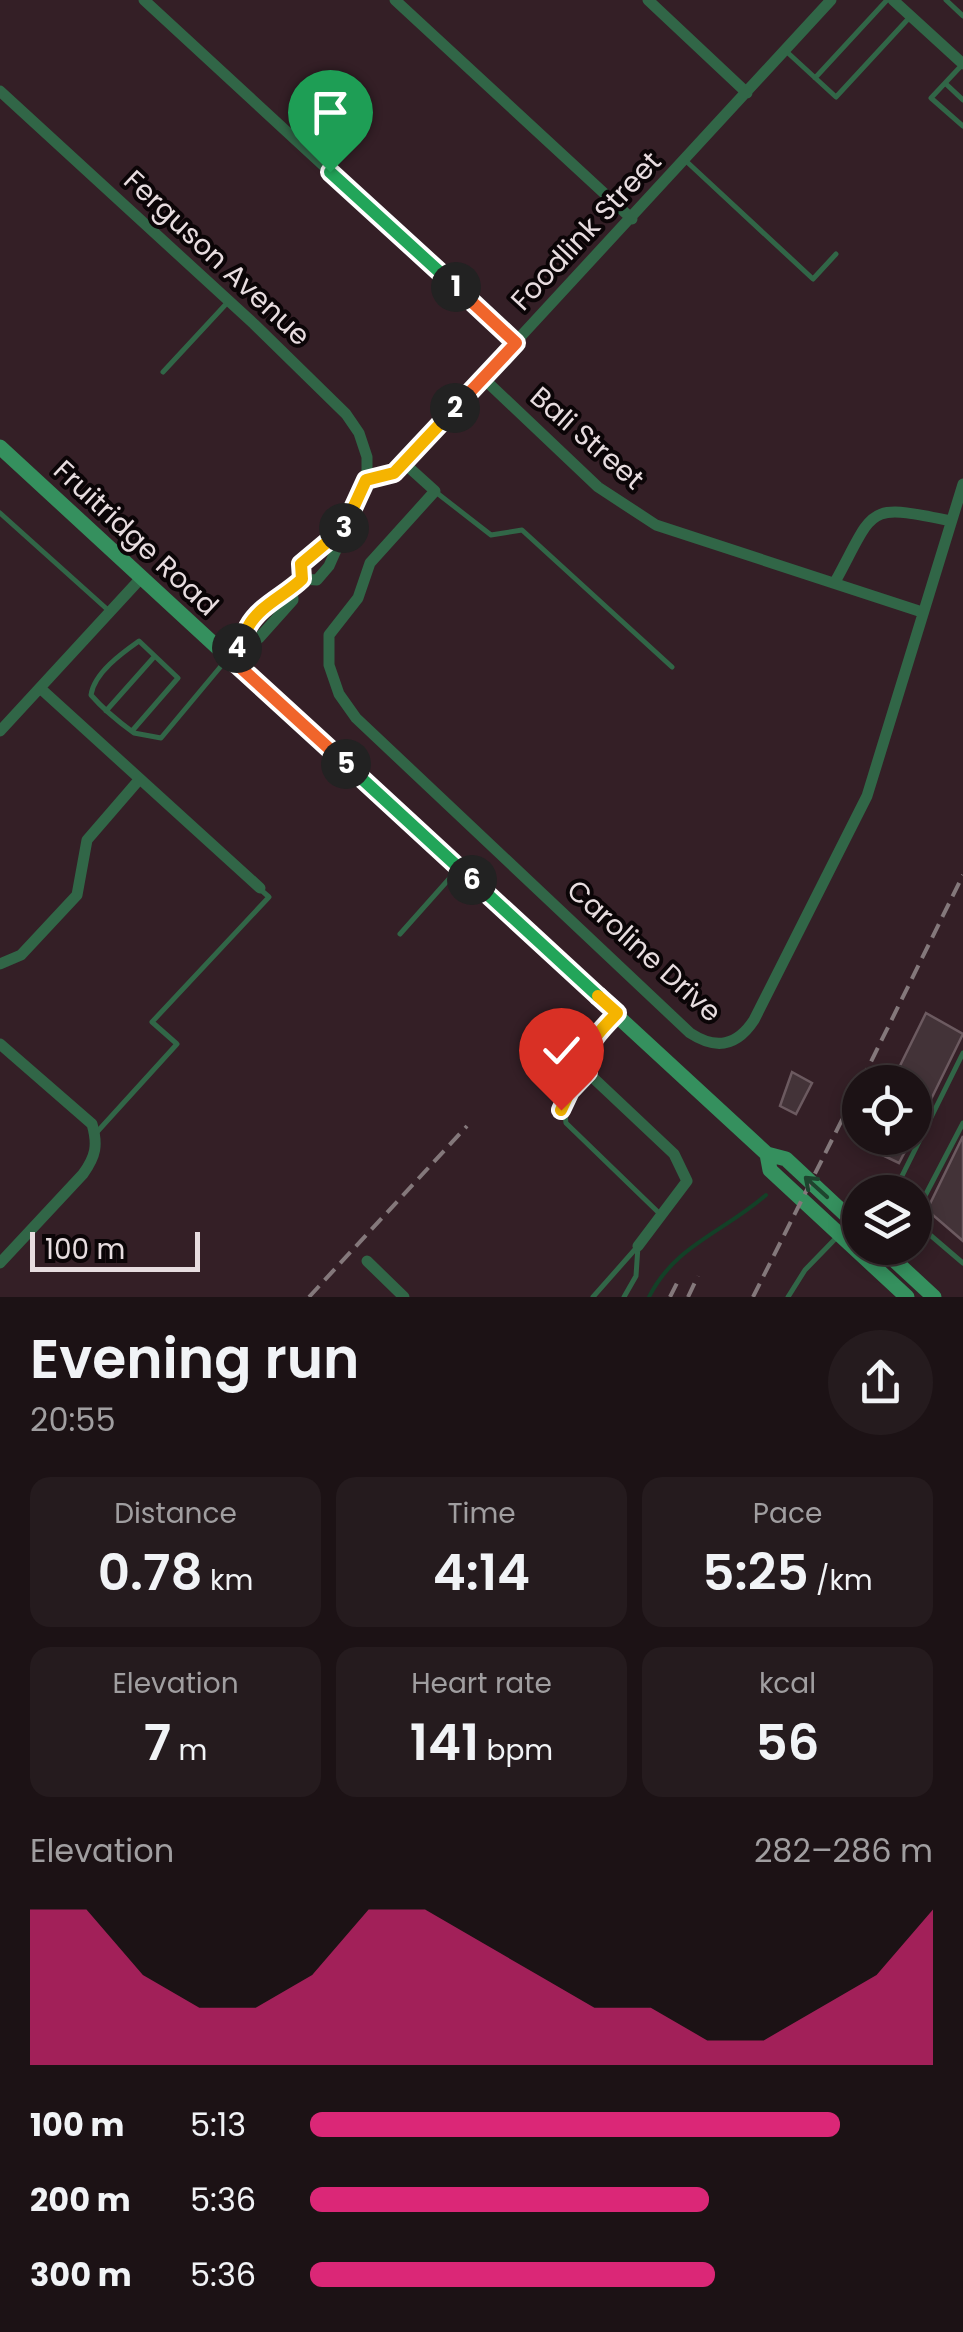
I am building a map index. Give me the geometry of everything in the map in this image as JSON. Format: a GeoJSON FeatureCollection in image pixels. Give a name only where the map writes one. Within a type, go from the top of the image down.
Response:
{"type":"FeatureCollection","features":[{"type":"Feature","properties":{"kind":"main road","name":"Fruitridge Road"},"geometry":{"type":"LineString","coordinates":[[0,447],[767,1154],[786,1158],[842,1211]]}},
{"type":"Feature","properties":{"kind":"main road","name":"Fruitridge Road"},"geometry":{"type":"LineString","coordinates":[[767,1154],[770,1170],[907,1297]]}},
{"type":"Feature","properties":{"kind":"main road"},"geometry":{"type":"LineString","coordinates":[[901,1265],[934,1297]]}},
{"type":"Feature","properties":{"kind":"street"},"geometry":{"type":"LineString","coordinates":[[144,0],[516,343]]}},
{"type":"Feature","properties":{"kind":"street"},"geometry":{"type":"LineString","coordinates":[[396,0],[632,219]]}},
{"type":"Feature","properties":{"kind":"street"},"geometry":{"type":"LineString","coordinates":[[648,0],[748,93]]}},
{"type":"Feature","properties":{"kind":"street","name":"Foodlink Street"},"geometry":{"type":"LineString","coordinates":[[366,480],[394,473],[404,463],[831,0]]}},
{"type":"Feature","properties":{"kind":"street"},"geometry":{"type":"LineString","coordinates":[[890,0],[963,63]]}},
{"type":"Feature","properties":{"kind":"street","name":"Ferguson Avenue"},"geometry":{"type":"LineString","coordinates":[[0,90],[346,414],[363,445],[366,480]]}},
{"type":"Feature","properties":{"kind":"street","name":"Bali Street"},"geometry":{"type":"LineString","coordinates":[[483,378],[626,508],[656,525],[922,612]]}},
{"type":"Feature","properties":{"kind":"street"},"geometry":{"type":"LineString","coordinates":[[404,463],[435,492]]}},
{"type":"Feature","properties":{"kind":"street"},"geometry":{"type":"LineString","coordinates":[[302,579],[317,580],[329,566],[366,480]]}},
{"type":"Feature","properties":{"kind":"street","name":"Caroline Drive"},"geometry":{"type":"LineString","coordinates":[[435,492],[370,563],[358,598],[328,635],[329,666],[339,694],[356,718],[706,1044],[726,1045],[744,1036],[754,1020],[862,808],[963,484]]}},
{"type":"Feature","properties":{"kind":"street"},"geometry":{"type":"LineString","coordinates":[[835,582],[870,520],[880,512],[892,509],[951,521]]}},
{"type":"Feature","properties":{"kind":"street"},"geometry":{"type":"LineString","coordinates":[[229,657],[246,638],[247,628],[283,590],[292,589],[302,579],[301,564],[340,535]]}},
{"type":"Feature","properties":{"kind":"street"},"geometry":{"type":"LineString","coordinates":[[0,731],[142,578]]}},
{"type":"Feature","properties":{"kind":"street"},"geometry":{"type":"LineString","coordinates":[[40,688],[260,888]]}},
{"type":"Feature","properties":{"kind":"street"},"geometry":{"type":"LineString","coordinates":[[0,964],[21,956],[77,896],[87,840],[138,780]]}},
{"type":"Feature","properties":{"kind":"street"},"geometry":{"type":"LineString","coordinates":[[617,1013],[585,1054],[588,1072],[684,1167],[687,1181],[638,1246]]}},
{"type":"Feature","properties":{"kind":"street"},"geometry":{"type":"LineString","coordinates":[[0,1044],[92,1124],[95,1134],[94,1159],[0,1263]]}},
{"type":"Feature","properties":{"kind":"street"},"geometry":{"type":"LineString","coordinates":[[367,1262],[404,1297]]}},
{"type":"Feature","properties":{"kind":"lane"},"geometry":{"type":"LineString","coordinates":[[816,78],[890,0]]}},
{"type":"Feature","properties":{"kind":"lane"},"geometry":{"type":"LineString","coordinates":[[946,0],[963,16]]}},
{"type":"Feature","properties":{"kind":"lane"},"geometry":{"type":"LineString","coordinates":[[785,51],[836,97],[911,16]]}},
{"type":"Feature","properties":{"kind":"lane"},"geometry":{"type":"LineString","coordinates":[[963,63],[931,98],[963,126]]}},
{"type":"Feature","properties":{"kind":"lane"},"geometry":{"type":"LineString","coordinates":[[944,83],[963,100]]}},
{"type":"Feature","properties":{"kind":"lane"},"geometry":{"type":"LineString","coordinates":[[686,161],[813,279],[836,254]]}},
{"type":"Feature","properties":{"kind":"lane"},"geometry":{"type":"LineString","coordinates":[[162,372],[229,301]]}},
{"type":"Feature","properties":{"kind":"lane"},"geometry":{"type":"LineString","coordinates":[[435,492],[491,535],[522,530],[672,666]]}},
{"type":"Feature","properties":{"kind":"lane"},"geometry":{"type":"LineString","coordinates":[[0,513],[110,612]]}},
{"type":"Feature","properties":{"kind":"lane"},"geometry":{"type":"LineString","coordinates":[[132,731],[178,678],[139,641],[93,684],[91,695],[132,731],[161,738],[229,657]]}},
{"type":"Feature","properties":{"kind":"lane"},"geometry":{"type":"LineString","coordinates":[[106,710],[155,656]]}},
{"type":"Feature","properties":{"kind":"lane"},"geometry":{"type":"LineString","coordinates":[[400,934],[459,868]]}},
{"type":"Feature","properties":{"kind":"lane"},"geometry":{"type":"LineString","coordinates":[[95,1134],[177,1044],[152,1022],[268,897],[260,888]]}},
{"type":"Feature","properties":{"kind":"lane"},"geometry":{"type":"LineString","coordinates":[[902,1175],[963,1053]]}},
{"type":"Feature","properties":{"kind":"lane"},"geometry":{"type":"LineString","coordinates":[[588,1072],[563,1101],[566,1123],[662,1216]]}},
{"type":"Feature","properties":{"kind":"lane"},"geometry":{"type":"LineString","coordinates":[[932,1184],[963,1123]]}},
{"type":"Feature","properties":{"kind":"lane"},"geometry":{"type":"LineString","coordinates":[[788,1297],[805,1270],[839,1234]]}},
{"type":"Feature","properties":{"kind":"lane"},"geometry":{"type":"LineString","coordinates":[[932,1236],[963,1263]]}},
{"type":"Feature","properties":{"kind":"lane"},"geometry":{"type":"LineString","coordinates":[[592,1297],[638,1246]]}},
{"type":"Feature","properties":{"kind":"lane"},"geometry":{"type":"LineString","coordinates":[[624,1297],[636,1276],[638,1246]]}},
{"type":"Feature","properties":{"kind":"shaded area"},"geometry":{"type":"Polygon","coordinates":[[[0,0],[963,0],[963,1297],[0,1297],[0,0]]]}},
{"type":"Feature","properties":{"kind":"building"},"geometry":{"type":"Polygon","coordinates":[[[926,1013],[963,1034],[932,1097],[932,1065],[900,1065],[926,1013]]]}},
{"type":"Feature","properties":{"kind":"building"},"geometry":{"type":"Polygon","coordinates":[[[792,1072],[812,1083],[796,1114],[780,1106],[792,1072]]]}},
{"type":"Feature","properties":{"kind":"building"},"geometry":{"type":"Polygon","coordinates":[[[963,1136],[963,1241],[932,1214],[932,1200],[963,1136]]]}},
{"type":"Feature","properties":{"kind":"building"},"geometry":{"type":"Polygon","coordinates":[[[882,1155],[903,1155],[899,1163],[882,1155]]]}},
{"type":"Feature","properties":{"kind":"waterway"},"geometry":{"type":"LineString","coordinates":[[649,1297],[672,1264],[766,1195]]}},
{"type":"Feature","properties":{"kind":"railway"},"geometry":{"type":"LineString","coordinates":[[869,1065],[963,875]]}},
{"type":"Feature","properties":{"kind":"railway"},"geometry":{"type":"LineString","coordinates":[[753,1297],[842,1120]]}},
{"type":"Feature","properties":{"kind":"railway"},"geometry":{"type":"LineString","coordinates":[[309,1297],[467,1126]]}},
{"type":"Feature","properties":{"kind":"railway"},"geometry":{"type":"LineString","coordinates":[[688,1297],[698,1276]]}},
{"type":"Feature","properties":{"kind":"railway"},"geometry":{"type":"LineString","coordinates":[[670,1297],[677,1283]]}},
{"type":"Feature","properties":{"kind":"route"},"geometry":{"type":"LineString","coordinates":[[330,172],[516,343],[394,473],[366,480],[360,500],[340,535],[313,551],[301,564],[302,579],[292,589],[283,590],[247,628],[246,638],[229,657],[617,1013],[592,1039],[585,1054],[588,1072],[570,1091],[561,1110]]}}]}
